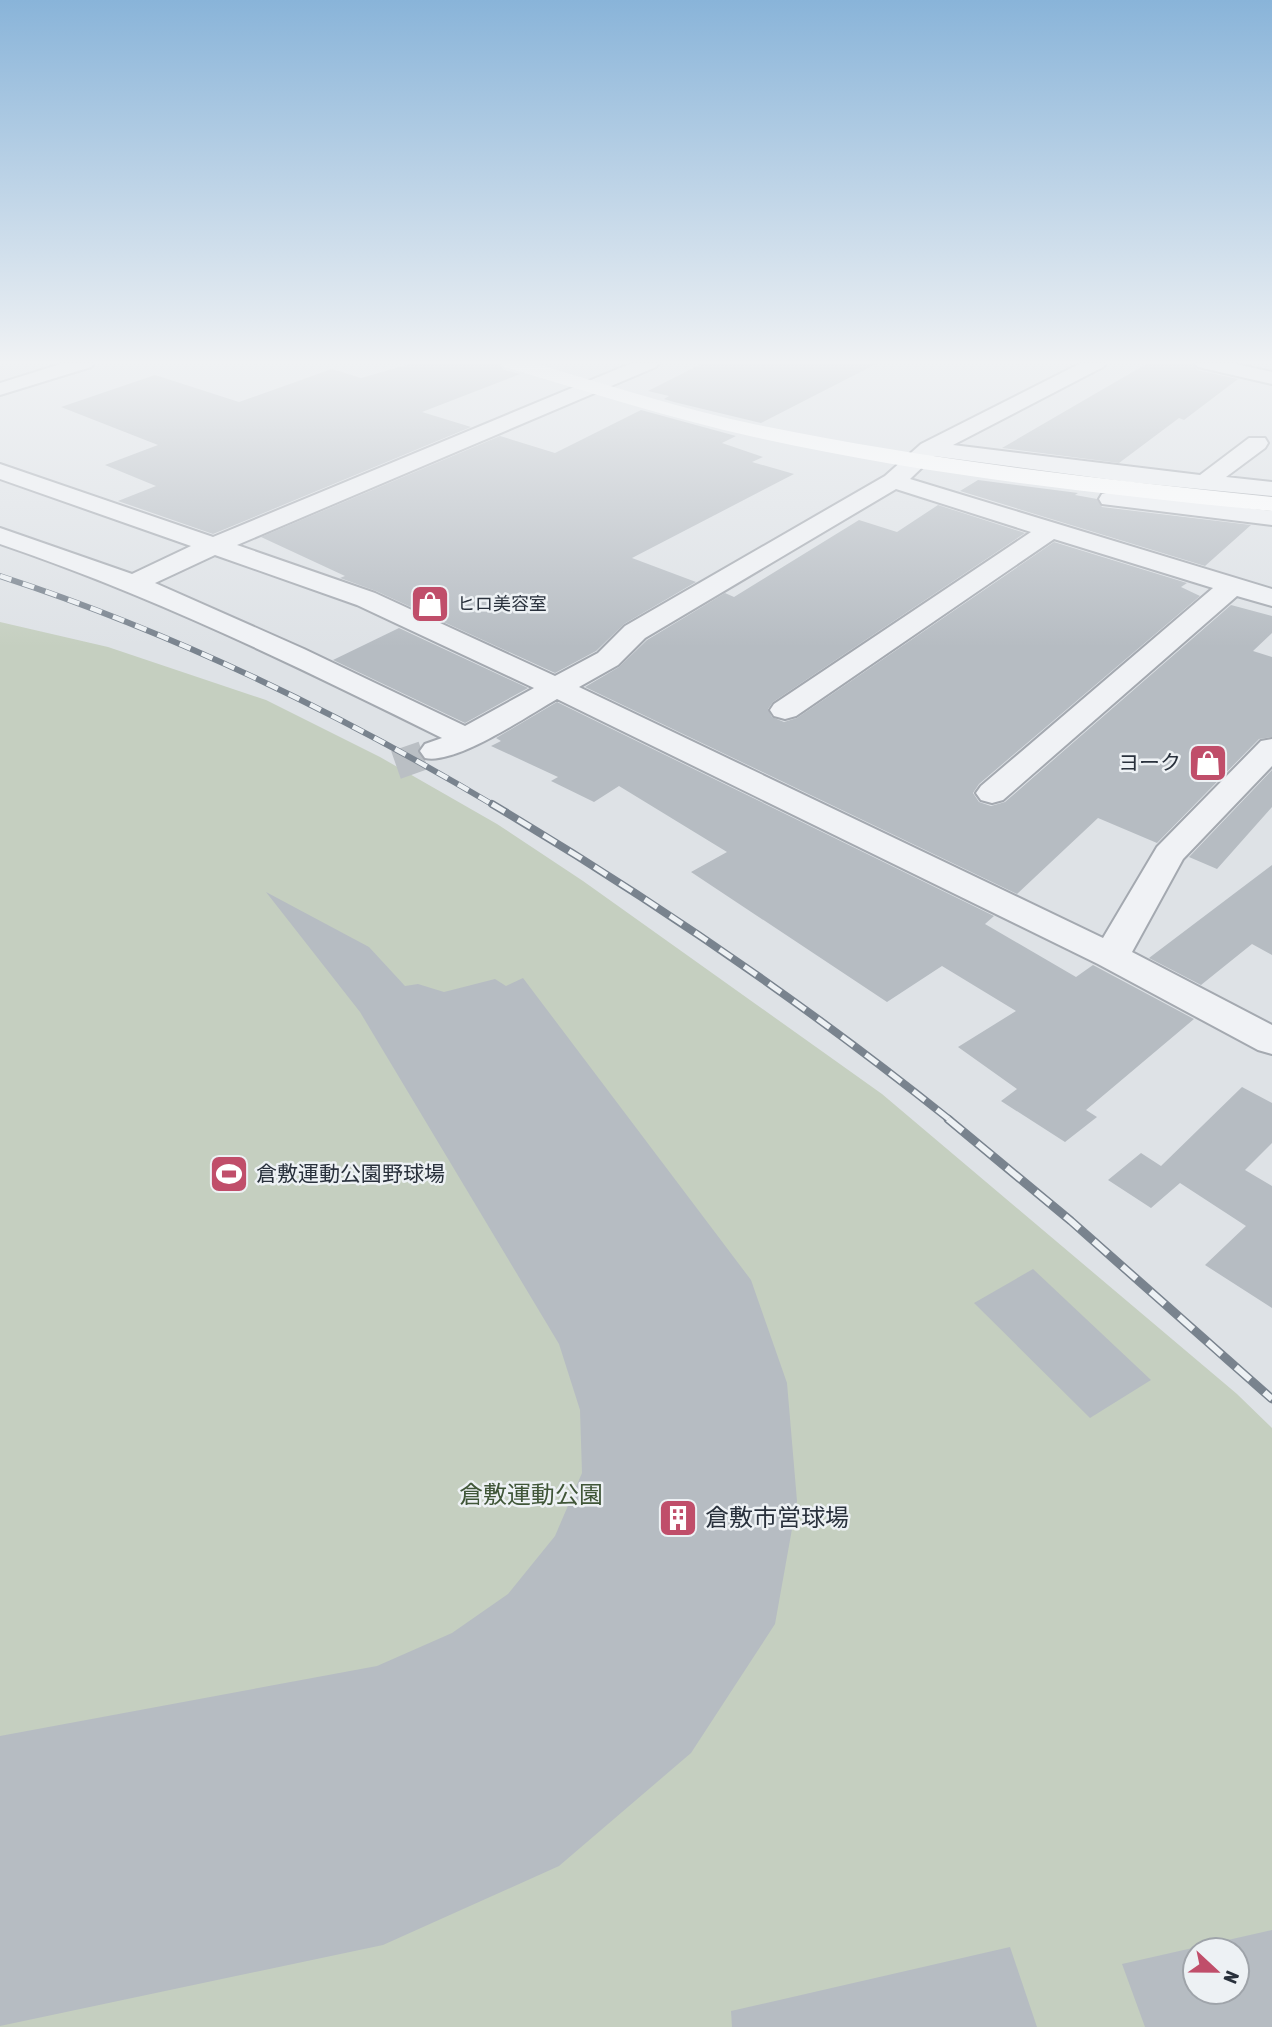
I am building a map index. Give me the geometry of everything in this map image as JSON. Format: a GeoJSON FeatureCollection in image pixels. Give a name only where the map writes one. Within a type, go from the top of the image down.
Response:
{"type":"FeatureCollection","features":[{"type":"Feature","properties":{"kind":"main road"},"geometry":{"type":"LineString","coordinates":[[929,458],[1159,493],[1272,504]]}},
{"type":"Feature","properties":{"kind":"street"},"geometry":{"type":"LineString","coordinates":[[132,584],[213,546],[424,458]]}},
{"type":"Feature","properties":{"kind":"street"},"geometry":{"type":"LineString","coordinates":[[929,458],[955,477],[1272,518]]}},
{"type":"Feature","properties":{"kind":"street"},"geometry":{"type":"LineString","coordinates":[[436,751],[465,738],[608,659],[635,632],[929,458],[1272,489]]}},
{"type":"Feature","properties":{"kind":"street"},"geometry":{"type":"LineString","coordinates":[[1204,483],[1238,458]]}},
{"type":"Feature","properties":{"kind":"street"},"geometry":{"type":"LineString","coordinates":[[0,471],[366,599],[695,752],[1111,956],[1272,1041]]}},
{"type":"Feature","properties":{"kind":"street"},"geometry":{"type":"LineString","coordinates":[[893,481],[1272,598]]}},
{"type":"Feature","properties":{"kind":"street"},"geometry":{"type":"LineString","coordinates":[[786,710],[1050,530]]}},
{"type":"Feature","properties":{"kind":"street"},"geometry":{"type":"LineString","coordinates":[[0,536],[132,584],[273,643],[465,738]]}},
{"type":"Feature","properties":{"kind":"street"},"geometry":{"type":"LineString","coordinates":[[992,793],[1232,586]]}},
{"type":"Feature","properties":{"kind":"street"},"geometry":{"type":"LineString","coordinates":[[1111,956],[1169,854],[1272,748]]}},
{"type":"Feature","properties":{"kind":"green space","name":"倉敷運動公園"},"geometry":{"type":"Polygon","coordinates":[[[0,622],[108,647],[266,700],[380,757],[497,824],[583,881],[882,1094],[1237,1394],[1272,1428],[1272,2027],[0,2027],[0,622]]]}},
{"type":"Feature","properties":{"kind":"building"},"geometry":{"type":"Polygon","coordinates":[[[125,458],[397,458],[213,534],[118,501],[156,486],[105,465],[125,458]]]}},
{"type":"Feature","properties":{"kind":"building"},"geometry":{"type":"Polygon","coordinates":[[[449,458],[762,458],[752,462],[794,474],[632,558],[696,582],[624,624],[596,651],[555,673],[376,591],[340,578],[345,576],[261,537],[449,458]]]}},
{"type":"Feature","properties":{"kind":"building"},"geometry":{"type":"Polygon","coordinates":[[[1077,458],[1126,458],[1119,463],[1077,458]]]}},
{"type":"Feature","properties":{"kind":"building"},"geometry":{"type":"Polygon","coordinates":[[[978,480],[1078,493],[1075,495],[1097,499],[1102,507],[1251,525],[1205,566],[960,491],[978,480]]]}},
{"type":"Feature","properties":{"kind":"building"},"geometry":{"type":"Polygon","coordinates":[[[938,505],[1025,533],[773,702],[768,709],[772,717],[784,722],[797,718],[1054,542],[1187,583],[1181,587],[1200,596],[979,784],[973,793],[979,802],[991,806],[1005,802],[1231,605],[1272,616],[1272,633],[1253,651],[1272,657],[1272,737],[1259,739],[1157,843],[1098,818],[1017,894],[585,687],[619,667],[647,640],[725,593],[734,597],[859,520],[897,532],[938,505]]]}},
{"type":"Feature","properties":{"kind":"building"},"geometry":{"type":"Polygon","coordinates":[[[399,628],[528,688],[465,723],[333,660],[399,628]]]}},
{"type":"Feature","properties":{"kind":"building"},"geometry":{"type":"Polygon","coordinates":[[[557,702],[994,916],[985,924],[1076,977],[1093,965],[1194,1019],[1086,1110],[1097,1117],[1065,1142],[1001,1101],[1017,1089],[958,1047],[1016,1011],[942,966],[887,1002],[691,872],[727,852],[619,786],[594,802],[551,781],[558,777],[491,746],[501,741],[496,738],[557,702]]]}},
{"type":"Feature","properties":{"kind":"building"},"geometry":{"type":"Polygon","coordinates":[[[1272,770],[1272,807],[1217,869],[1189,857],[1272,770]]]}},
{"type":"Feature","properties":{"kind":"building"},"geometry":{"type":"Polygon","coordinates":[[[1272,865],[1272,955],[1252,944],[1201,985],[1149,958],[1272,865]]]}},
{"type":"Feature","properties":{"kind":"building","name":"倉敷市営球場"},"geometry":{"type":"Polygon","coordinates":[[[266,892],[369,947],[405,986],[418,984],[444,992],[495,979],[506,986],[523,978],[751,1280],[787,1383],[797,1501],[775,1624],[691,1753],[559,1866],[383,1945],[0,2026],[0,1736],[377,1666],[452,1633],[508,1594],[555,1536],[582,1473],[580,1410],[559,1344],[360,1012],[266,892]]]}},
{"type":"Feature","properties":{"kind":"building"},"geometry":{"type":"Polygon","coordinates":[[[1242,1087],[1272,1103],[1272,1143],[1245,1170],[1272,1186],[1272,1308],[1205,1265],[1246,1226],[1180,1183],[1151,1208],[1108,1180],[1141,1153],[1161,1166],[1242,1087]]]}},
{"type":"Feature","properties":{"kind":"building"},"geometry":{"type":"Polygon","coordinates":[[[1033,1269],[1151,1380],[1090,1418],[974,1303],[1033,1269]]]}},
{"type":"Feature","properties":{"kind":"building"},"geometry":{"type":"Polygon","coordinates":[[[1272,1930],[1272,2027],[1145,2027],[1122,1964],[1181,1951],[1181,2006],[1251,2006],[1251,1936],[1246,1936],[1272,1930]]]}},
{"type":"Feature","properties":{"kind":"building"},"geometry":{"type":"Polygon","coordinates":[[[1010,1947],[1037,2027],[732,2027],[731,2011],[1010,1947]]]}},
{"type":"Feature","properties":{"kind":"tunnel"},"geometry":{"type":"LineString","coordinates":[[396,765],[436,751]]}},
{"type":"Feature","properties":{"kind":"railway"},"geometry":{"type":"LineString","coordinates":[[0,576],[128,622],[254,677],[376,739],[495,806]]}},
{"type":"Feature","properties":{"kind":"railway"},"geometry":{"type":"LineString","coordinates":[[492,804],[611,877],[727,954],[840,1035],[950,1120]]}},
{"type":"Feature","properties":{"kind":"railway"},"geometry":{"type":"LineString","coordinates":[[948,1119],[1071,1221],[1272,1399]]}},
{"type":"Feature","properties":{"kind":"place","name":"ヒロ美容室"},"geometry":{"type":"Point","coordinates":[430,604]}},
{"type":"Feature","properties":{"kind":"place","name":"ヨーク"},"geometry":{"type":"Point","coordinates":[1208,763]}},
{"type":"Feature","properties":{"kind":"place","name":"倉敷運動公園野球場"},"geometry":{"type":"Point","coordinates":[229,1174]}},
{"type":"Feature","properties":{"kind":"place","name":"倉敷市営球場"},"geometry":{"type":"Point","coordinates":[678,1518]}}]}
